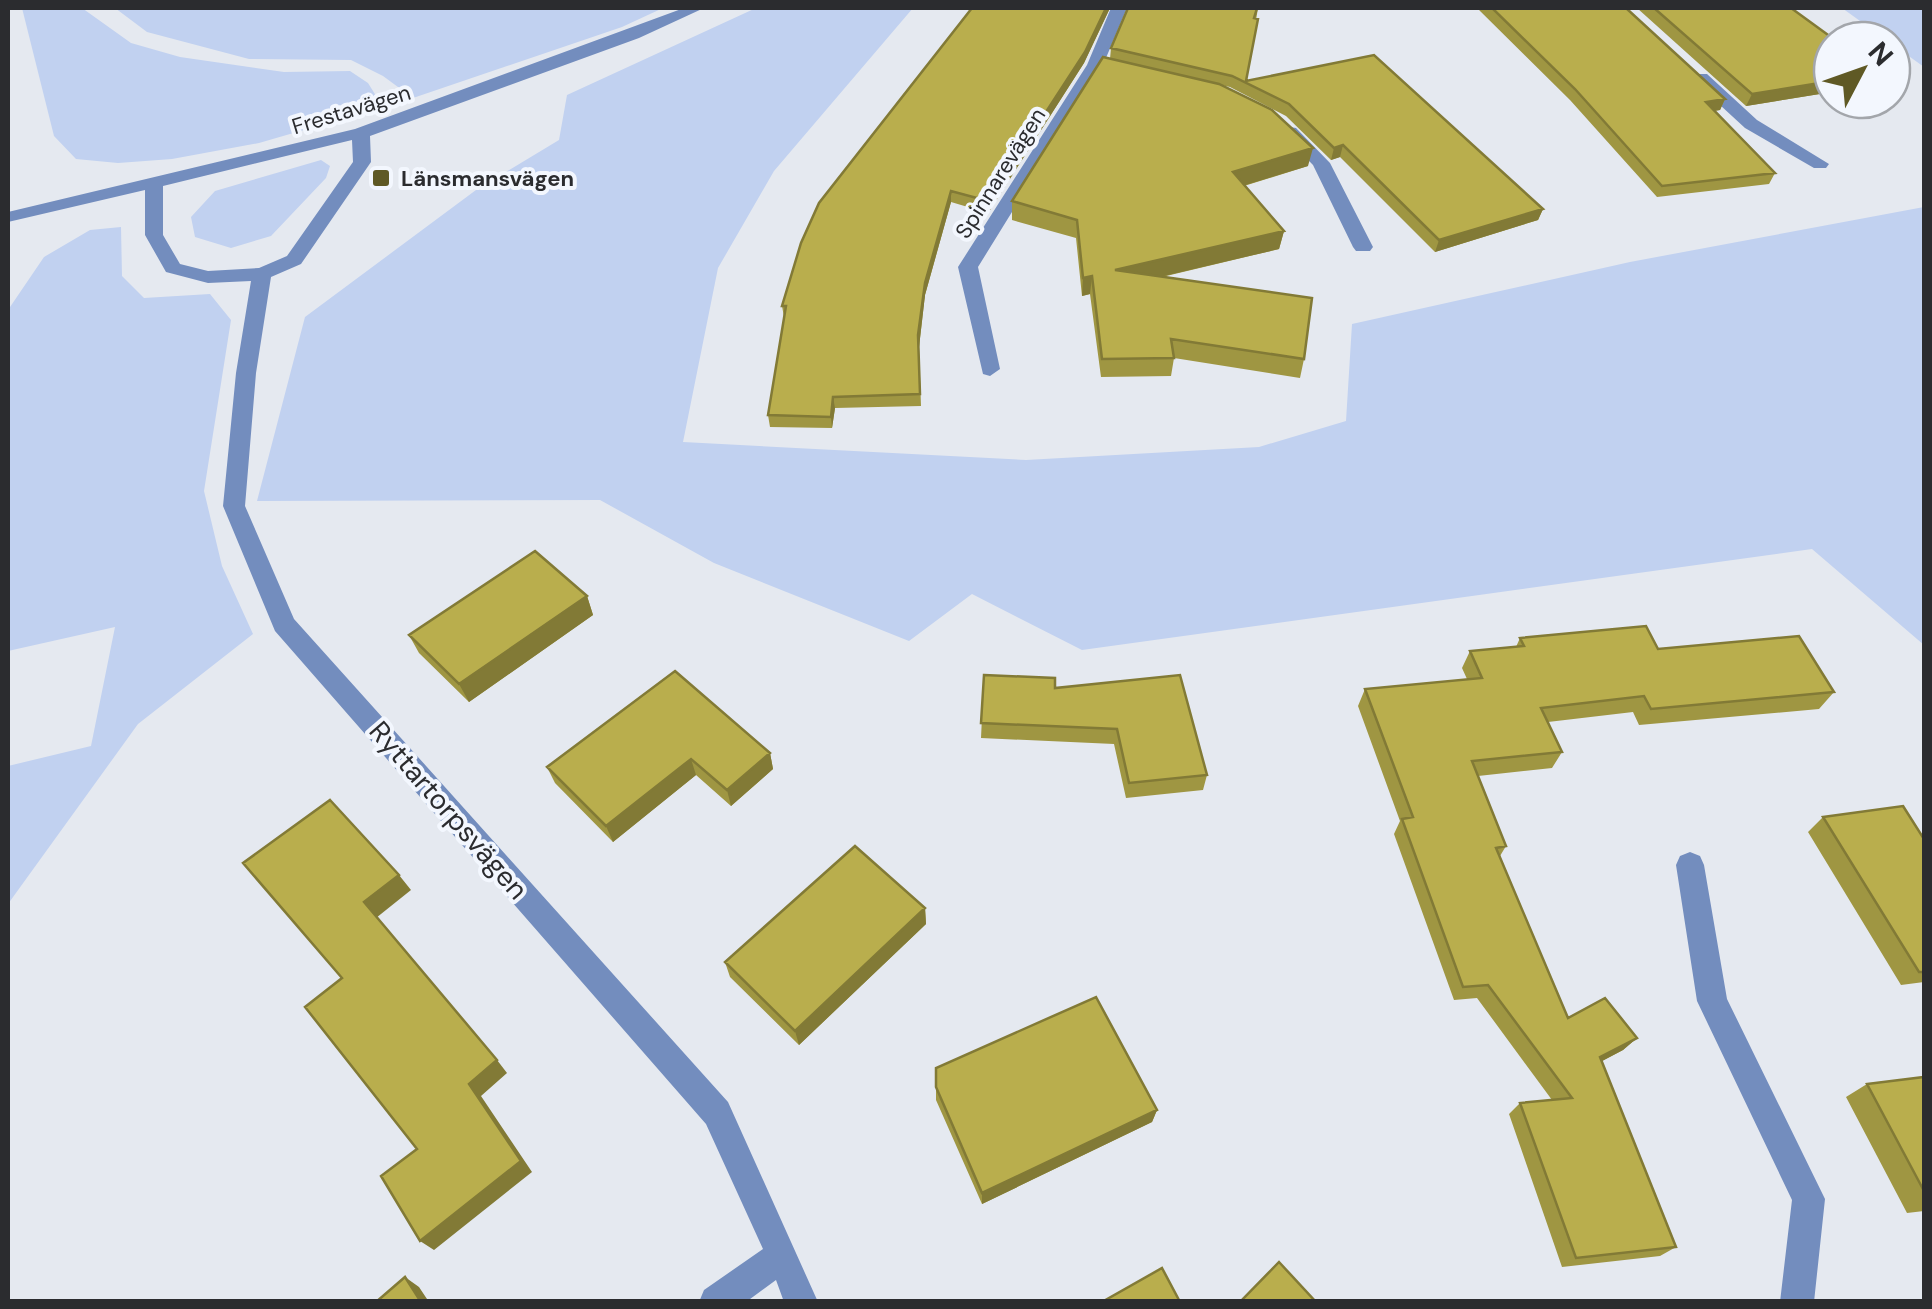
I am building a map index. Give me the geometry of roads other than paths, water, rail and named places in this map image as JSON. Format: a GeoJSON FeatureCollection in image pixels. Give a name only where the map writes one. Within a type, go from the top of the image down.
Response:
{"type":"FeatureCollection","features":[{"type":"Feature","properties":{"kind":"street","name":"Frestavägen"},"geometry":{"type":"LineString","coordinates":[[8,217],[360,133],[633,35],[696,8]]}},
{"type":"Feature","properties":{"kind":"street","name":"Spinnarevägen"},"geometry":{"type":"LineString","coordinates":[[990,369],[968,267],[1104,67],[1119,8]]}},
{"type":"Feature","properties":{"kind":"street"},"geometry":{"type":"LineString","coordinates":[[1684,63],[1752,124],[1820,164]]}},
{"type":"Feature","properties":{"kind":"street"},"geometry":{"type":"LineString","coordinates":[[1272,116],[1321,163],[1363,246]]}},
{"type":"Feature","properties":{"kind":"street"},"geometry":{"type":"LineString","coordinates":[[154,185],[154,234],[173,268],[208,277],[262,274],[294,260],[362,162],[360,133]]}},
{"type":"Feature","properties":{"kind":"street","name":"Ryttartorpsvägen"},"geometry":{"type":"LineString","coordinates":[[262,274],[246,373],[234,506],[284,624],[716,1114],[783,1254],[800,1302]]}},
{"type":"Feature","properties":{"kind":"street"},"geometry":{"type":"LineString","coordinates":[[1690,866],[1712,1001],[1810,1199],[1797,1302]]}},
{"type":"Feature","properties":{"kind":"street"},"geometry":{"type":"LineString","coordinates":[[716,1302],[783,1254]]}},
{"type":"Feature","properties":{"kind":"place","name":"Länsmansvägen"},"geometry":{"type":"Point","coordinates":[381,178]}}]}
